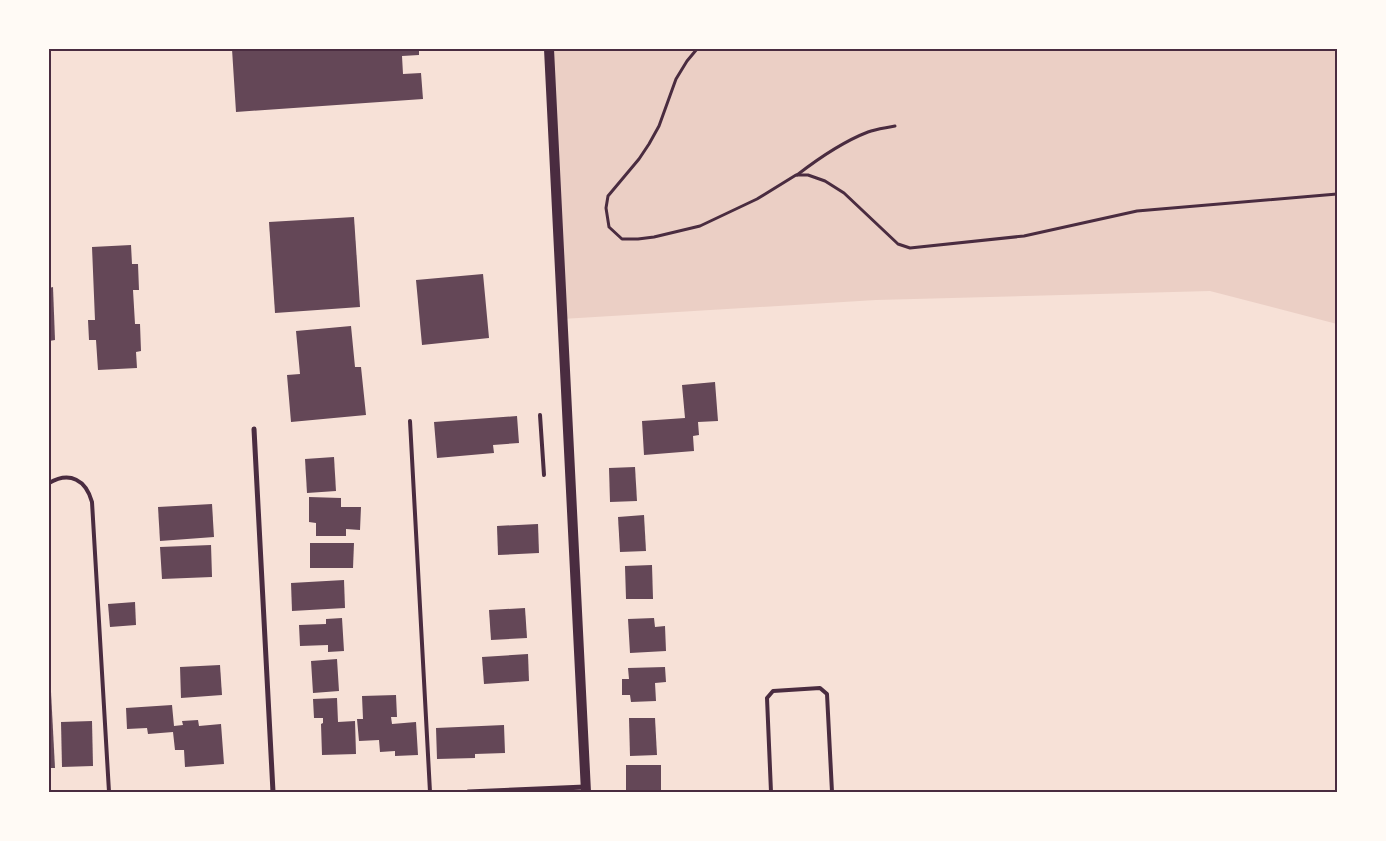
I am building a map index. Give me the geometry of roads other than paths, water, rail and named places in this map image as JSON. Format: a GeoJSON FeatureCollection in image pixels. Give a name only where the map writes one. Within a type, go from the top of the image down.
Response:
{"type":"FeatureCollection","features":[{"type":"Feature","properties":{"kind":"main road"},"geometry":{"type":"LineString","coordinates":[[549,49],[586,790]]}},
{"type":"Feature","properties":{"kind":"street"},"geometry":{"type":"LineString","coordinates":[[254,429],[273,792]]}},
{"type":"Feature","properties":{"kind":"street"},"geometry":{"type":"LineString","coordinates":[[468,792],[586,790]]}},
{"type":"Feature","properties":{"kind":"lane"},"geometry":{"type":"LineString","coordinates":[[540,415],[544,475]]}},
{"type":"Feature","properties":{"kind":"lane"},"geometry":{"type":"LineString","coordinates":[[410,421],[430,792]]}},
{"type":"Feature","properties":{"kind":"lane"},"geometry":{"type":"LineString","coordinates":[[49,483],[60,479],[76,480],[86,487],[92,502],[109,792]]}},
{"type":"Feature","properties":{"kind":"lane"},"geometry":{"type":"LineString","coordinates":[[771,792],[767,698],[773,691],[820,688],[827,694],[832,792]]}}]}
